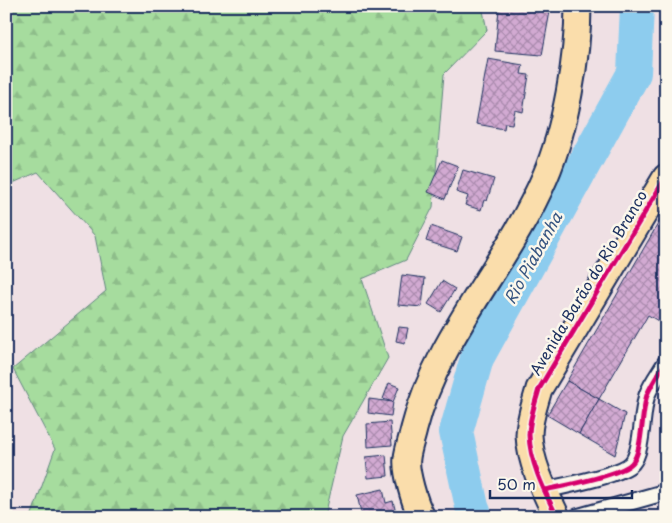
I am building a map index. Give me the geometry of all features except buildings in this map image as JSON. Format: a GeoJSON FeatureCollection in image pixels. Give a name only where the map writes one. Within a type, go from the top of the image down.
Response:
{"type":"FeatureCollection","features":[{"type":"Feature","properties":{"kind":"main road"},"geometry":{"type":"LineString","coordinates":[[422,517],[415,504],[406,460],[419,410],[446,349],[515,238],[546,176],[562,125],[571,76],[578,23],[578,6]]}},
{"type":"Feature","properties":{"kind":"main road","name":"Avenida Barão do Rio Branco"},"geometry":{"type":"LineString","coordinates":[[556,517],[534,459],[529,435],[531,415],[539,389],[666,177]]}},
{"type":"Feature","properties":{"kind":"street"},"geometry":{"type":"LineString","coordinates":[[545,490],[616,472],[634,462],[639,448],[642,414],[647,394],[666,362]]}},
{"type":"Feature","properties":{"kind":"street"},"geometry":{"type":"LineString","coordinates":[[577,517],[666,492]]}},
{"type":"Feature","properties":{"kind":"green space"},"geometry":{"type":"Polygon","coordinates":[[[6,6],[482,6],[487,30],[444,74],[433,207],[406,260],[362,279],[388,358],[343,436],[324,517],[31,517],[55,449],[13,369],[106,291],[95,236],[38,172],[6,186],[6,6]]]}},
{"type":"Feature","properties":{"kind":"waterway","name":"Rio Piabanha"},"geometry":{"type":"LineString","coordinates":[[476,517],[472,507],[456,432],[477,358],[634,73],[637,6]]}},
{"type":"Feature","properties":{"kind":"cycle path"},"geometry":{"type":"LineString","coordinates":[[557,517],[539,477],[530,446],[530,423],[539,389],[666,177]]}},
{"type":"Feature","properties":{"kind":"cycle path"},"geometry":{"type":"LineString","coordinates":[[545,490],[605,476],[617,472],[632,463],[636,457],[640,441],[647,395],[666,362]]}}]}
